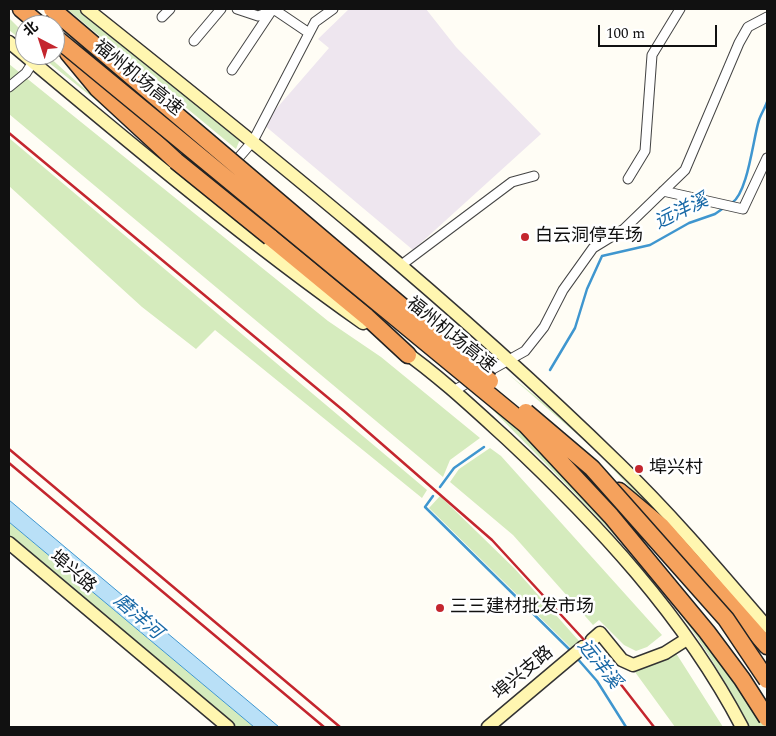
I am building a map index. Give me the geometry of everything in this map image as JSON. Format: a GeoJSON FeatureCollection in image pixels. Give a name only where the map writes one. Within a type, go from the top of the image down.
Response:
{"type":"FeatureCollection","features":[{"type":"Feature","properties":{"kind":"highway","name":"福州机场高速"},"geometry":{"type":"LineString","coordinates":[[52,9],[592,468],[726,619],[767,680]]}},
{"type":"Feature","properties":{"kind":"highway","name":"福州机场高速"},"geometry":{"type":"LineString","coordinates":[[65,46],[526,425],[611,516],[695,618],[742,679],[767,718]]}},
{"type":"Feature","properties":{"kind":"highway"},"geometry":{"type":"LineString","coordinates":[[65,50],[97,88],[154,141],[367,317],[408,354]]}},
{"type":"Feature","properties":{"kind":"highway"},"geometry":{"type":"LineString","coordinates":[[592,468],[662,527],[767,646]]}},
{"type":"Feature","properties":{"kind":"main road"},"geometry":{"type":"LineString","coordinates":[[87,9],[252,141],[400,266],[508,361],[619,464],[687,536],[767,627]]}},
{"type":"Feature","properties":{"kind":"main road"},"geometry":{"type":"LineString","coordinates":[[37,65],[202,200],[318,291],[408,354],[453,391],[553,482],[595,526],[645,584],[687,639],[742,727]]}},
{"type":"Feature","properties":{"kind":"main road","name":"埠兴路"},"geometry":{"type":"LineString","coordinates":[[9,543],[228,727]]}},
{"type":"Feature","properties":{"kind":"main road","name":"埠兴支路"},"geometry":{"type":"LineString","coordinates":[[488,727],[592,640],[633,665],[665,653],[687,639]]}},
{"type":"Feature","properties":{"kind":"street"},"geometry":{"type":"LineString","coordinates":[[162,17],[170,9]]}},
{"type":"Feature","properties":{"kind":"street"},"geometry":{"type":"LineString","coordinates":[[194,41],[221,9]]}},
{"type":"Feature","properties":{"kind":"street"},"geometry":{"type":"LineString","coordinates":[[237,9],[258,16],[275,10],[309,33]]}},
{"type":"Feature","properties":{"kind":"street"},"geometry":{"type":"LineString","coordinates":[[628,179],[645,151],[652,54],[680,9]]}},
{"type":"Feature","properties":{"kind":"street"},"geometry":{"type":"LineString","coordinates":[[232,70],[272,10]]}},
{"type":"Feature","properties":{"kind":"street"},"geometry":{"type":"LineString","coordinates":[[202,200],[252,141],[314,22],[328,11]]}},
{"type":"Feature","properties":{"kind":"street"},"geometry":{"type":"LineString","coordinates":[[453,391],[525,351],[544,327],[563,290],[593,248],[624,229],[685,170],[748,26],[767,17]]}},
{"type":"Feature","properties":{"kind":"street"},"geometry":{"type":"LineString","coordinates":[[9,87],[26,73],[31,65]]}},
{"type":"Feature","properties":{"kind":"street"},"geometry":{"type":"LineString","coordinates":[[663,191],[743,209],[767,158]]}},
{"type":"Feature","properties":{"kind":"street"},"geometry":{"type":"LineString","coordinates":[[400,266],[512,182],[534,176]]}},
{"type":"Feature","properties":{"kind":"shaded area"},"geometry":{"type":"Polygon","coordinates":[[[349,9],[426,9],[456,47],[541,134],[413,250],[264,125],[329,48],[318,39],[349,9]]]}},
{"type":"Feature","properties":{"kind":"green space"},"geometry":{"type":"Polygon","coordinates":[[[67,9],[81,9],[241,137],[236,149],[67,9]]]}},
{"type":"Feature","properties":{"kind":"green space"},"geometry":{"type":"Polygon","coordinates":[[[9,18],[15,24],[15,35],[9,30],[9,18]]]}},
{"type":"Feature","properties":{"kind":"green space"},"geometry":{"type":"Polygon","coordinates":[[[9,64],[328,321],[381,357],[480,438],[450,460],[443,477],[9,114],[9,64]]]}},
{"type":"Feature","properties":{"kind":"green space"},"geometry":{"type":"Polygon","coordinates":[[[52,65],[58,65],[107,109],[52,65]]]}},
{"type":"Feature","properties":{"kind":"green space"},"geometry":{"type":"Polygon","coordinates":[[[9,138],[427,490],[422,498],[215,330],[196,349],[142,307],[9,186],[9,138]]]}},
{"type":"Feature","properties":{"kind":"green space"},"geometry":{"type":"Polygon","coordinates":[[[507,373],[577,430],[619,471],[767,631],[767,638],[742,607],[595,450],[507,373]]]}},
{"type":"Feature","properties":{"kind":"green space"},"geometry":{"type":"Polygon","coordinates":[[[487,404],[514,423],[569,477],[699,628],[767,724],[767,727],[749,727],[705,650],[666,596],[618,539],[487,404]]]}},
{"type":"Feature","properties":{"kind":"green space"},"geometry":{"type":"Polygon","coordinates":[[[490,448],[501,456],[662,635],[647,647],[636,651],[624,645],[599,620],[593,625],[513,535],[450,482],[459,469],[490,448]]]}},
{"type":"Feature","properties":{"kind":"green space"},"geometry":{"type":"Polygon","coordinates":[[[440,496],[515,569],[579,641],[571,648],[429,508],[440,496]]]}},
{"type":"Feature","properties":{"kind":"green space"},"geometry":{"type":"Polygon","coordinates":[[[9,522],[254,727],[231,727],[9,540],[9,522]]]}},
{"type":"Feature","properties":{"kind":"green space"},"geometry":{"type":"Polygon","coordinates":[[[674,650],[723,727],[675,727],[635,672],[674,650]]]}},
{"type":"Feature","properties":{"kind":"water","name":"磨洋河"},"geometry":{"type":"Polygon","coordinates":[[[9,500],[279,727],[254,727],[9,522],[9,500]]]}},
{"type":"Feature","properties":{"kind":"waterway","name":"远洋溪"},"geometry":{"type":"LineString","coordinates":[[732,203],[738,197],[746,177],[759,120],[767,102]]}},
{"type":"Feature","properties":{"kind":"waterway","name":"远洋溪"},"geometry":{"type":"LineString","coordinates":[[550,370],[575,328],[587,289],[602,256],[650,245],[689,223],[715,214],[725,207]]}},
{"type":"Feature","properties":{"kind":"waterway","name":"远洋溪"},"geometry":{"type":"LineString","coordinates":[[440,487],[454,468],[484,447]]}},
{"type":"Feature","properties":{"kind":"waterway","name":"远洋溪"},"geometry":{"type":"LineString","coordinates":[[433,496],[425,507],[571,651]]}},
{"type":"Feature","properties":{"kind":"waterway","name":"远洋溪"},"geometry":{"type":"LineString","coordinates":[[576,657],[597,681],[626,727]]}},
{"type":"Feature","properties":{"kind":"railway"},"geometry":{"type":"LineString","coordinates":[[9,133],[344,411],[492,540],[598,655],[654,727]]}},
{"type":"Feature","properties":{"kind":"railway"},"geometry":{"type":"LineString","coordinates":[[9,449],[340,727]]}},
{"type":"Feature","properties":{"kind":"railway"},"geometry":{"type":"LineString","coordinates":[[9,463],[324,727]]}},
{"type":"Feature","properties":{"kind":"place","name":"白云洞停车场"},"geometry":{"type":"Point","coordinates":[525,237]}},
{"type":"Feature","properties":{"kind":"place","name":"埠兴村"},"geometry":{"type":"Point","coordinates":[639,469]}},
{"type":"Feature","properties":{"kind":"place","name":"三三建材批发市场"},"geometry":{"type":"Point","coordinates":[440,608]}}]}
